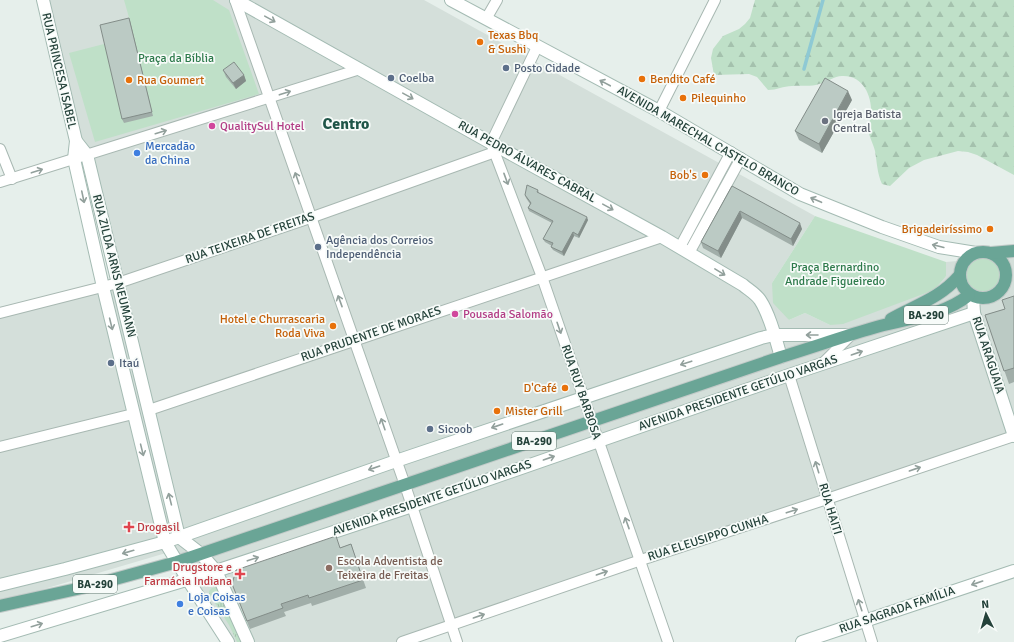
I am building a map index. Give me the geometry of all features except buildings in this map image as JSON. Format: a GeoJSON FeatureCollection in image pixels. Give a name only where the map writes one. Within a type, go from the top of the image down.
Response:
{"type":"FeatureCollection","features":[{"type":"Feature","properties":{"kind":"main road"},"geometry":{"type":"LineString","coordinates":[[1014,251],[991,253],[984,252],[969,256],[960,268],[959,276],[960,283],[964,290],[971,296],[983,299],[994,296],[1014,285]]}},
{"type":"Feature","properties":{"kind":"main road"},"geometry":{"type":"LineString","coordinates":[[991,253],[999,258],[1004,265],[1006,278],[1001,291]]}},
{"type":"Feature","properties":{"kind":"main road","name":"AVENIDA PRESIDENTE GETÚLIO VARGAS"},"geometry":{"type":"LineString","coordinates":[[879,326],[938,295],[949,287],[959,276]]}},
{"type":"Feature","properties":{"kind":"main road","name":"AVENIDA PRESIDENTE GETÚLIO VARGAS"},"geometry":{"type":"LineString","coordinates":[[0,606],[86,587],[177,562],[781,357],[879,326],[944,310],[971,296]]}},
{"type":"Feature","properties":{"kind":"street","name":"RUA PRINCESA ISABEL"},"geometry":{"type":"LineString","coordinates":[[43,0],[76,141],[74,159]]}},
{"type":"Feature","properties":{"kind":"street","name":"RUA PEDRO ÁLVARES CABRAL"},"geometry":{"type":"LineString","coordinates":[[235,0],[360,69],[493,148],[662,237],[743,286],[760,300],[771,324],[781,357]]}},
{"type":"Feature","properties":{"kind":"street"},"geometry":{"type":"LineString","coordinates":[[235,0],[270,98],[310,218],[405,485],[457,642]]}},
{"type":"Feature","properties":{"kind":"street","name":"AVENIDA MARECHAL CASTELO BRANCO"},"geometry":{"type":"LineString","coordinates":[[451,0],[659,111],[800,194],[882,228],[939,246],[976,253]]}},
{"type":"Feature","properties":{"kind":"street"},"geometry":{"type":"LineString","coordinates":[[486,19],[497,0]]}},
{"type":"Feature","properties":{"kind":"street"},"geometry":{"type":"LineString","coordinates":[[659,111],[715,0]]}},
{"type":"Feature","properties":{"kind":"street"},"geometry":{"type":"LineString","coordinates":[[493,148],[537,46]]}},
{"type":"Feature","properties":{"kind":"street"},"geometry":{"type":"LineString","coordinates":[[0,182],[360,69]]}},
{"type":"Feature","properties":{"kind":"street","name":"RUA PRINCESA ISABEL"},"geometry":{"type":"LineString","coordinates":[[76,141],[87,155]]}},
{"type":"Feature","properties":{"kind":"street","name":"RUA TEIXEIRA DE FREITAS"},"geometry":{"type":"LineString","coordinates":[[0,313],[118,283],[310,218],[493,148]]}},
{"type":"Feature","properties":{"kind":"street","name":"RUA RUY BARBOSA"},"geometry":{"type":"LineString","coordinates":[[493,148],[542,277],[591,421],[641,560],[668,642]]}},
{"type":"Feature","properties":{"kind":"street"},"geometry":{"type":"LineString","coordinates":[[0,149],[12,179]]}},
{"type":"Feature","properties":{"kind":"street","name":"RUA ZILDA ARNS NEUMANN"},"geometry":{"type":"LineString","coordinates":[[87,155],[179,537]]}},
{"type":"Feature","properties":{"kind":"street"},"geometry":{"type":"LineString","coordinates":[[684,250],[736,155]]}},
{"type":"Feature","properties":{"kind":"street","name":"RUA ZILDA ARNS NEUMANN"},"geometry":{"type":"LineString","coordinates":[[74,159],[103,288],[165,542],[228,642]]}},
{"type":"Feature","properties":{"kind":"street","name":"RUA PRUDENTE DE MORAES"},"geometry":{"type":"LineString","coordinates":[[149,410],[662,237]]}},
{"type":"Feature","properties":{"kind":"street","name":"RUA ARAGUAIA"},"geometry":{"type":"LineString","coordinates":[[971,296],[974,313],[1014,436]]}},
{"type":"Feature","properties":{"kind":"street","name":"AVENIDA PRESIDENTE GETÚLIO VARGAS"},"geometry":{"type":"LineString","coordinates":[[0,636],[216,571],[412,506],[974,313]]}},
{"type":"Feature","properties":{"kind":"street","name":"AVENIDA PRESIDENTE GETÚLIO VARGAS"},"geometry":{"type":"LineString","coordinates":[[0,585],[165,542],[396,461],[754,340],[774,335],[851,335]]}},
{"type":"Feature","properties":{"kind":"street"},"geometry":{"type":"LineString","coordinates":[[821,365],[851,335]]}},
{"type":"Feature","properties":{"kind":"street","name":"RUA HAITI"},"geometry":{"type":"LineString","coordinates":[[789,376],[872,642]]}},
{"type":"Feature","properties":{"kind":"street"},"geometry":{"type":"LineString","coordinates":[[0,447],[133,414]]}},
{"type":"Feature","properties":{"kind":"street","name":"RUA ELEUSIPPO CUNHA"},"geometry":{"type":"LineString","coordinates":[[402,642],[641,560],[1014,436]]}},
{"type":"Feature","properties":{"kind":"street"},"geometry":{"type":"LineString","coordinates":[[179,537],[201,554],[216,571],[248,642]]}},
{"type":"Feature","properties":{"kind":"street","name":"RUA SAGRADA FAMÍLIA"},"geometry":{"type":"LineString","coordinates":[[802,642],[1014,571]]}},
{"type":"Feature","properties":{"kind":"shaded area"},"geometry":{"type":"Polygon","coordinates":[[[38,0],[424,0],[815,216],[772,283],[789,320],[805,313],[830,325],[946,276],[946,262],[1014,256],[1014,431],[406,642],[222,642],[166,553],[0,602],[0,310],[112,281],[38,0]]]}},
{"type":"Feature","properties":{"kind":"green space","name":"Praça da Bíblia"},"geometry":{"type":"Polygon","coordinates":[[[124,0],[213,0],[229,10],[259,94],[95,142],[69,53],[104,44],[130,21],[124,0]]]}},
{"type":"Feature","properties":{"kind":"green space"},"geometry":{"type":"Polygon","coordinates":[[[755,0],[1014,0],[1014,175],[977,155],[958,151],[924,160],[909,168],[890,186],[882,184],[878,172],[875,151],[868,130],[868,125],[871,118],[871,103],[866,90],[857,79],[839,76],[816,85],[789,86],[768,90],[757,77],[749,74],[714,75],[711,58],[713,49],[723,36],[739,29],[745,24],[750,18],[755,0]]]}},
{"type":"Feature","properties":{"kind":"green space","name":"Praça Bernardino Andrade Figueiredo"},"geometry":{"type":"Polygon","coordinates":[[[815,216],[946,262],[946,276],[934,290],[843,324],[830,325],[805,313],[789,320],[773,303],[772,283],[815,216]]]}},
{"type":"Feature","properties":{"kind":"green space"},"geometry":{"type":"Polygon","coordinates":[[[980,255],[991,256],[1003,268],[1003,282],[996,292],[990,295],[983,296],[969,290],[962,278],[963,270],[967,262],[971,258],[980,255]]]}},
{"type":"Feature","properties":{"kind":"green space"},"geometry":{"type":"Polygon","coordinates":[[[219,587],[242,642],[237,642],[229,625],[209,594],[209,591],[212,588],[219,587]]]}},
{"type":"Feature","properties":{"kind":"waterway"},"geometry":{"type":"LineString","coordinates":[[804,69],[823,0]]}},
{"type":"Feature","properties":{"kind":"place","name":"Texas Bbq & Sushi"},"geometry":{"type":"Point","coordinates":[480,42]}},
{"type":"Feature","properties":{"kind":"place","name":"Posto Cidade"},"geometry":{"type":"Point","coordinates":[506,68]}},
{"type":"Feature","properties":{"kind":"place","name":"Coelba"},"geometry":{"type":"Point","coordinates":[391,78]}},
{"type":"Feature","properties":{"kind":"place","name":"Bendito Café"},"geometry":{"type":"Point","coordinates":[642,79]}},
{"type":"Feature","properties":{"kind":"place","name":"Rua Goumert"},"geometry":{"type":"Point","coordinates":[129,80]}},
{"type":"Feature","properties":{"kind":"place","name":"Pilequinho"},"geometry":{"type":"Point","coordinates":[683,98]}},
{"type":"Feature","properties":{"kind":"place","name":"Igreja Batista Central"},"geometry":{"type":"Point","coordinates":[825,121]}},
{"type":"Feature","properties":{"kind":"place","name":"QualitySul Hotel"},"geometry":{"type":"Point","coordinates":[212,126]}},
{"type":"Feature","properties":{"kind":"place","name":"Mercadão da China"},"geometry":{"type":"Point","coordinates":[137,153]}},
{"type":"Feature","properties":{"kind":"place","name":"Bob's"},"geometry":{"type":"Point","coordinates":[705,175]}},
{"type":"Feature","properties":{"kind":"place","name":"Brigadeiríssimo"},"geometry":{"type":"Point","coordinates":[990,229]}},
{"type":"Feature","properties":{"kind":"place","name":"Agência dos Correios Independência"},"geometry":{"type":"Point","coordinates":[318,247]}},
{"type":"Feature","properties":{"kind":"place","name":"Pousada Salomão"},"geometry":{"type":"Point","coordinates":[455,314]}},
{"type":"Feature","properties":{"kind":"place","name":"Hotel e Churrascaria Roda Viva"},"geometry":{"type":"Point","coordinates":[333,326]}},
{"type":"Feature","properties":{"kind":"place","name":"Itaú"},"geometry":{"type":"Point","coordinates":[111,363]}},
{"type":"Feature","properties":{"kind":"place","name":"D'Café"},"geometry":{"type":"Point","coordinates":[565,388]}},
{"type":"Feature","properties":{"kind":"place","name":"Mister Grill"},"geometry":{"type":"Point","coordinates":[497,411]}},
{"type":"Feature","properties":{"kind":"place","name":"Sicoob"},"geometry":{"type":"Point","coordinates":[430,429]}},
{"type":"Feature","properties":{"kind":"place","name":"Drogasil"},"geometry":{"type":"Point","coordinates":[129,527]}},
{"type":"Feature","properties":{"kind":"place","name":"Escola Adventista de Teixeira de Freitas"},"geometry":{"type":"Point","coordinates":[329,568]}},
{"type":"Feature","properties":{"kind":"place","name":"Drugstore e Farmácia Indiana"},"geometry":{"type":"Point","coordinates":[240,574]}},
{"type":"Feature","properties":{"kind":"place","name":"Loja Coisas e Coisas"},"geometry":{"type":"Point","coordinates":[180,604]}},
{"type":"Feature","properties":{"kind":"district","name":"Centro"},"geometry":{"type":"Point","coordinates":[346,124]}}]}
